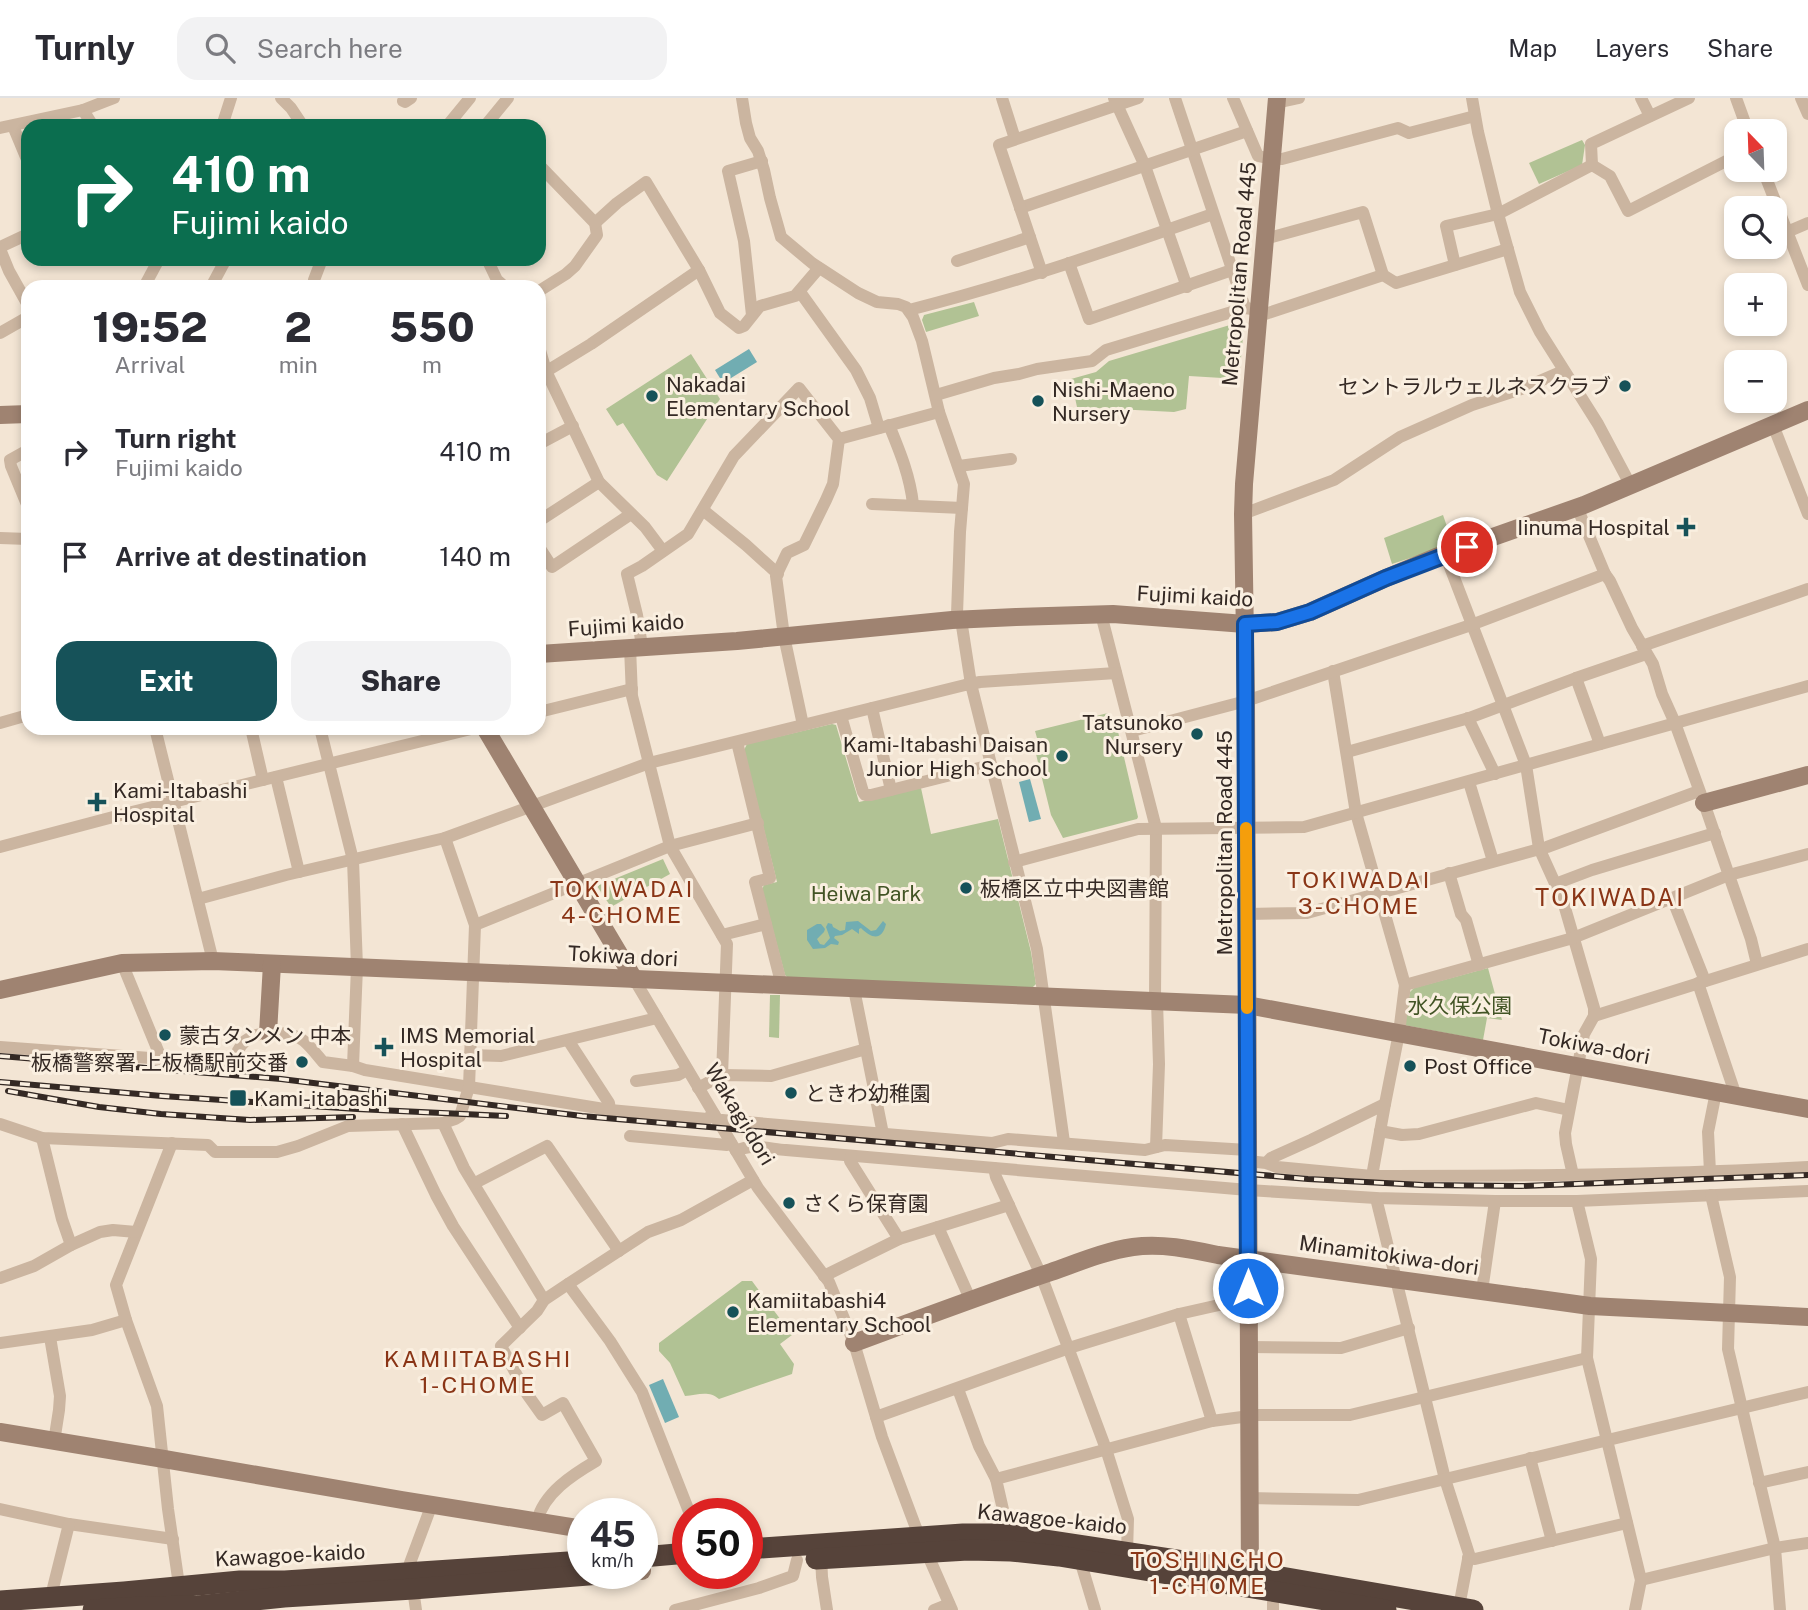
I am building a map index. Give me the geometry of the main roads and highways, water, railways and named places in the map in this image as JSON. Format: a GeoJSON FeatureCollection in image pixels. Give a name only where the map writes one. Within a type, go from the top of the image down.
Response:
{"type":"FeatureCollection","features":[{"type":"Feature","properties":{"kind":"highway","name":"Kawagoe-kaido"},"geometry":{"type":"LineString","coordinates":[[923,1545],[963,1534],[1006,1534],[1127,1552],[1250,1580],[1273,1593],[1386,1610]]}},
{"type":"Feature","properties":{"kind":"highway","name":"Kawagoe-kaido"},"geometry":{"type":"LineString","coordinates":[[763,1550],[821,1552],[923,1545],[1012,1551],[1250,1580]]}},
{"type":"Feature","properties":{"kind":"highway","name":"Kawagoe-kaido"},"geometry":{"type":"LineString","coordinates":[[763,1563],[797,1560],[821,1552]]}},
{"type":"Feature","properties":{"kind":"highway","name":"Kawagoe-kaido"},"geometry":{"type":"LineString","coordinates":[[412,1591],[567,1564]]}},
{"type":"Feature","properties":{"kind":"highway","name":"Kawagoe-kaido"},"geometry":{"type":"LineString","coordinates":[[106,1609],[182,1601],[240,1581],[283,1596],[412,1591],[567,1577]]}},
{"type":"Feature","properties":{"kind":"highway","name":"Kawagoe-kaido"},"geometry":{"type":"LineString","coordinates":[[1273,1593],[1466,1609]]}},
{"type":"Feature","properties":{"kind":"highway","name":"Kawagoe-kaido"},"geometry":{"type":"LineString","coordinates":[[0,1601],[53,1597],[182,1601]]}},
{"type":"Feature","properties":{"kind":"water"},"geometry":{"type":"Polygon","coordinates":[[[749,349],[757,362],[723,383],[715,370],[749,349]]]}},
{"type":"Feature","properties":{"kind":"water"},"geometry":{"type":"Polygon","coordinates":[[[1030,779],[1041,819],[1029,822],[1019,782],[1030,779]]]}},
{"type":"Feature","properties":{"kind":"water"},"geometry":{"type":"Polygon","coordinates":[[[858,921],[871,931],[876,930],[883,921],[886,924],[879,936],[873,936],[861,928],[859,934],[852,929],[835,936],[838,945],[831,944],[825,948],[813,949],[807,940],[807,930],[817,924],[821,924],[825,929],[817,939],[824,945],[830,938],[826,927],[828,923],[840,931],[845,930],[846,922],[858,921]]]}},
{"type":"Feature","properties":{"kind":"water"},"geometry":{"type":"Polygon","coordinates":[[[663,1379],[679,1417],[665,1423],[649,1385],[663,1379]]]}},
{"type":"Feature","properties":{"kind":"railway"},"geometry":{"type":"LineString","coordinates":[[0,1056],[281,1079],[582,1116],[1308,1179],[1423,1185],[1521,1186],[1808,1175]]}},
{"type":"Feature","properties":{"kind":"railway"},"geometry":{"type":"LineString","coordinates":[[0,1082],[162,1096],[506,1116]]}},
{"type":"Feature","properties":{"kind":"railway"},"geometry":{"type":"LineString","coordinates":[[8,1091],[99,1107],[161,1114],[250,1120],[353,1117]]}},
{"type":"Feature","properties":{"kind":"place","name":"セントラルウェルネスクラブ"},"geometry":{"type":"Point","coordinates":[1625,386]}},
{"type":"Feature","properties":{"kind":"place","name":"Nakadai Elementary School"},"geometry":{"type":"Point","coordinates":[652,396]}},
{"type":"Feature","properties":{"kind":"place","name":"Nishi-Maeno Nursery"},"geometry":{"type":"Point","coordinates":[1038,401]}},
{"type":"Feature","properties":{"kind":"place","name":"Iinuma Hospital"},"geometry":{"type":"Point","coordinates":[1686,527]}},
{"type":"Feature","properties":{"kind":"place","name":"Tatsunoko Nursery"},"geometry":{"type":"Point","coordinates":[1197,734]}},
{"type":"Feature","properties":{"kind":"place","name":"Kami-Itabashi Daisan Junior High School"},"geometry":{"type":"Point","coordinates":[1062,756]}},
{"type":"Feature","properties":{"kind":"place","name":"Kami-Itabashi Hospital"},"geometry":{"type":"Point","coordinates":[97,802]}},
{"type":"Feature","properties":{"kind":"place","name":"板橋区立中央図書館"},"geometry":{"type":"Point","coordinates":[966,888]}},
{"type":"Feature","properties":{"kind":"place","name":"蒙古タンメン 中本"},"geometry":{"type":"Point","coordinates":[165,1035]}},
{"type":"Feature","properties":{"kind":"place","name":"IMS Memorial Hospital"},"geometry":{"type":"Point","coordinates":[384,1047]}},
{"type":"Feature","properties":{"kind":"place","name":"板橋警察署 上板橋駅前交番"},"geometry":{"type":"Point","coordinates":[302,1062]}},
{"type":"Feature","properties":{"kind":"place","name":"Post Office"},"geometry":{"type":"Point","coordinates":[1410,1066]}},
{"type":"Feature","properties":{"kind":"place","name":"ときわ幼稚園"},"geometry":{"type":"Point","coordinates":[791,1093]}},
{"type":"Feature","properties":{"kind":"place","name":"Kami-itabashi"},"geometry":{"type":"Point","coordinates":[238,1098]}},
{"type":"Feature","properties":{"kind":"place","name":"さくら保育園"},"geometry":{"type":"Point","coordinates":[789,1203]}},
{"type":"Feature","properties":{"kind":"place","name":"Kamiitabashi4 Elementary School"},"geometry":{"type":"Point","coordinates":[733,1312]}},
{"type":"Feature","properties":{"kind":"district","name":"TOKIWADAI 3-CHOME"},"geometry":{"type":"Point","coordinates":[1359,892]}},
{"type":"Feature","properties":{"kind":"district","name":"TOKIWADAI"},"geometry":{"type":"Point","coordinates":[1610,897]}},
{"type":"Feature","properties":{"kind":"district","name":"TOKIWADAI 4-CHOME"},"geometry":{"type":"Point","coordinates":[622,901]}},
{"type":"Feature","properties":{"kind":"district","name":"KAMIITABASHI 1-CHOME"},"geometry":{"type":"Point","coordinates":[478,1371]}},
{"type":"Feature","properties":{"kind":"district","name":"TOSHINCHO 1-CHOME"},"geometry":{"type":"Point","coordinates":[1208,1572]}},
{"type":"Feature","properties":{"kind":"park label","name":"Heiwa Park"},"geometry":{"type":"Point","coordinates":[866,893]}},
{"type":"Feature","properties":{"kind":"park label","name":"水久保公園"},"geometry":{"type":"Point","coordinates":[1460,1005]}}]}
